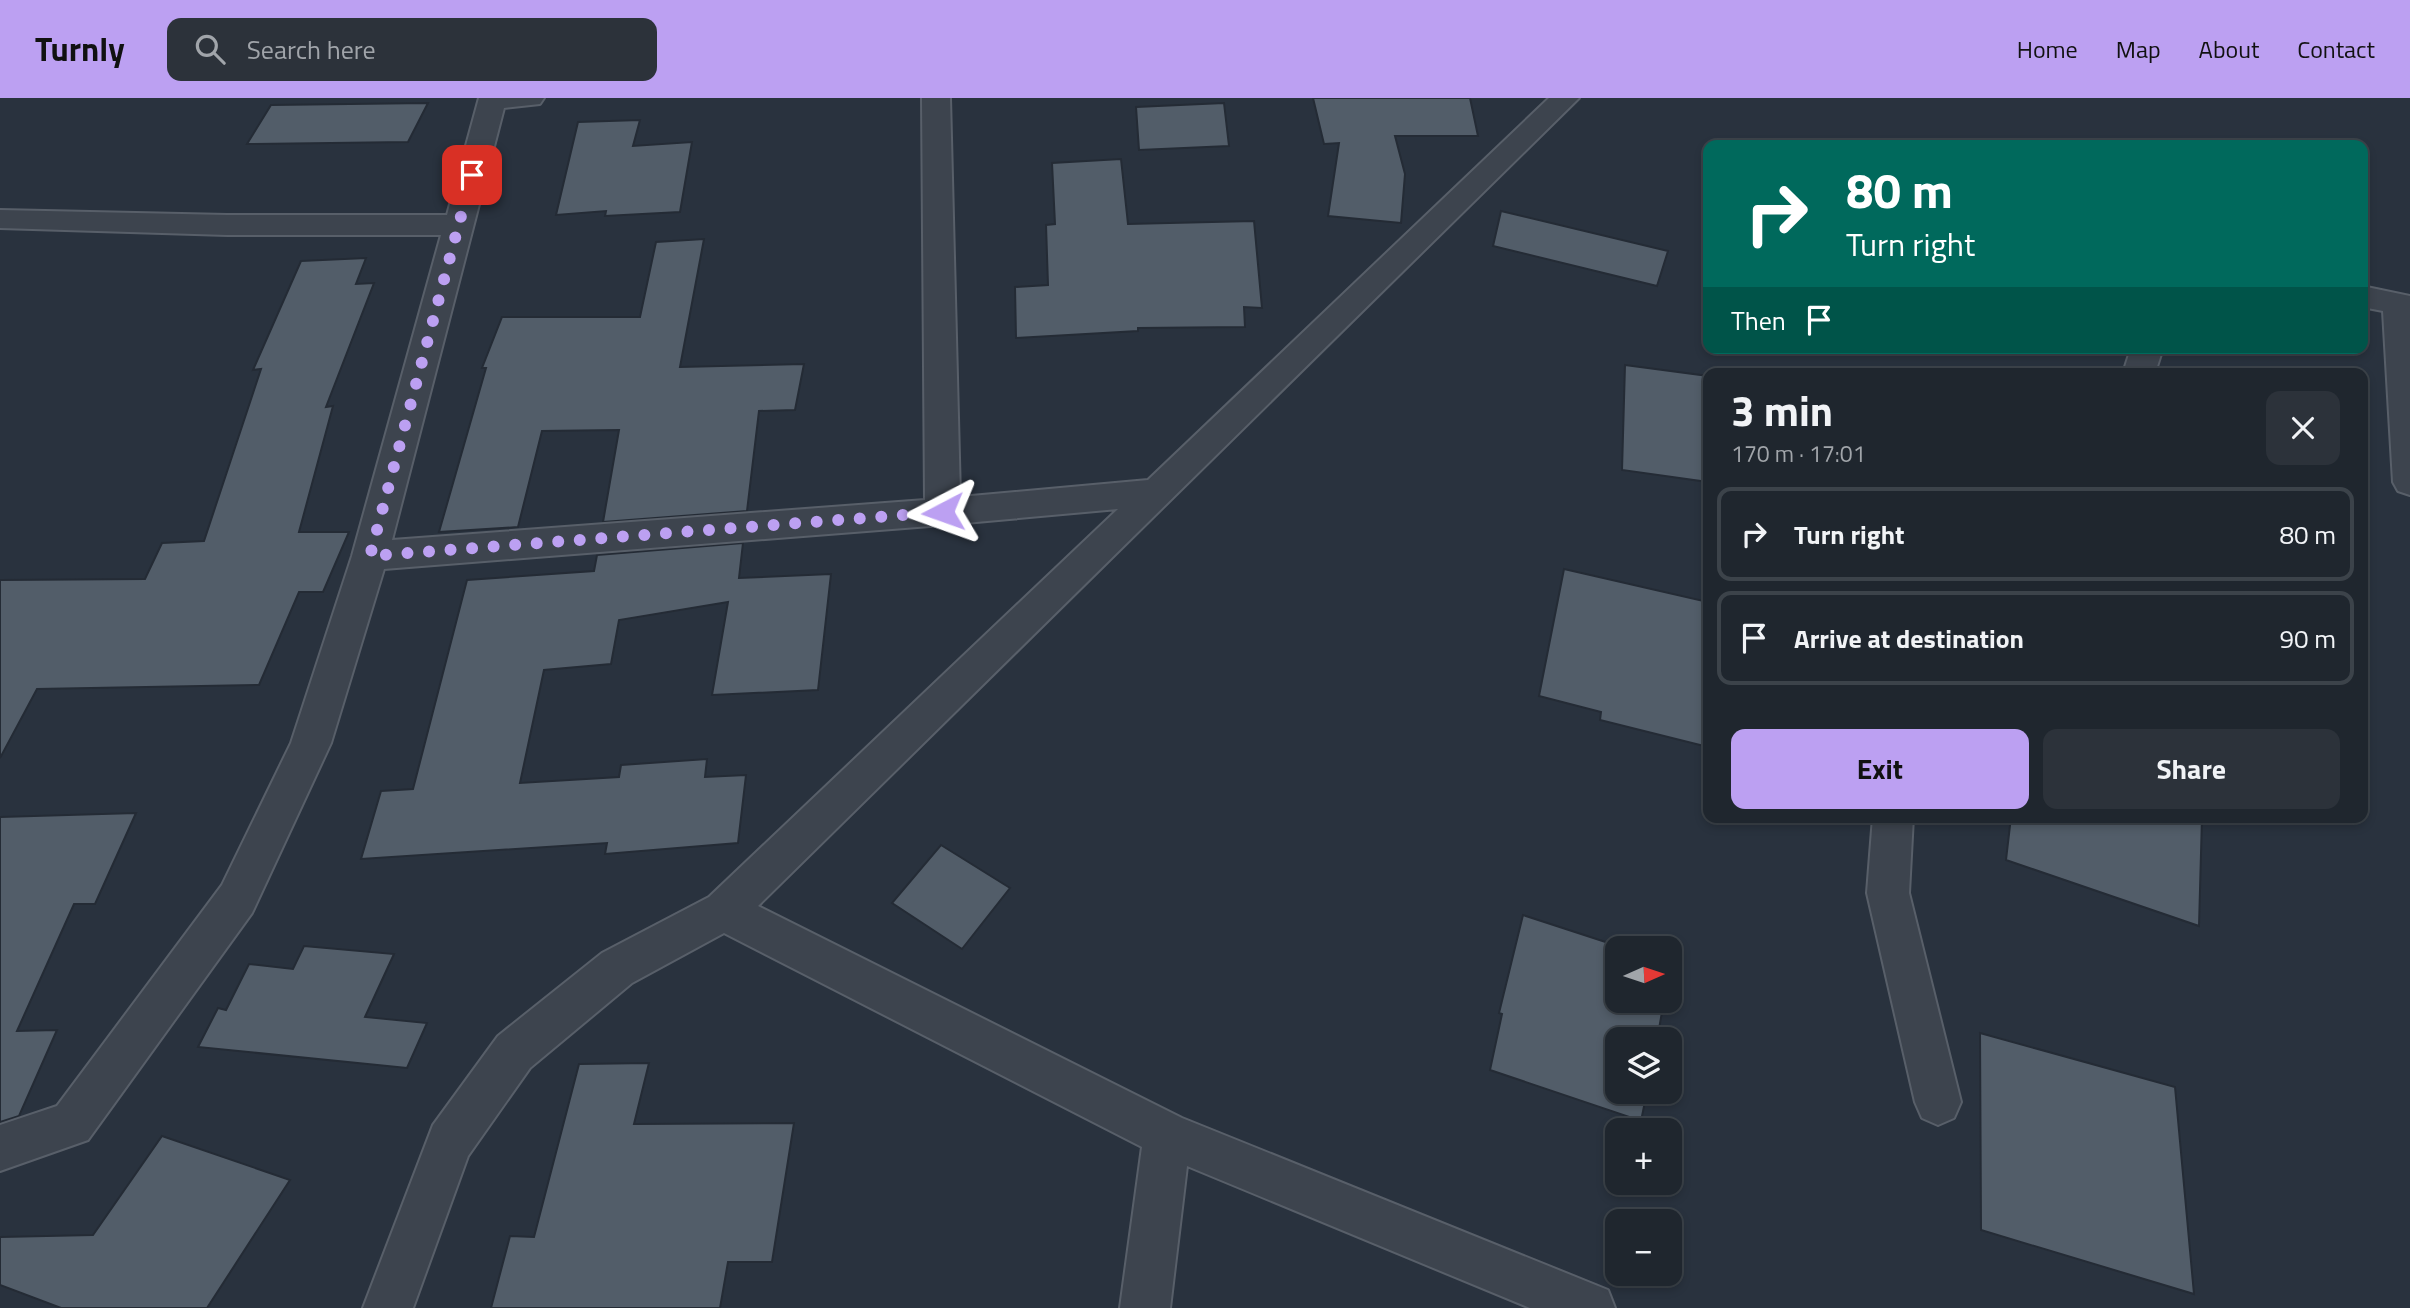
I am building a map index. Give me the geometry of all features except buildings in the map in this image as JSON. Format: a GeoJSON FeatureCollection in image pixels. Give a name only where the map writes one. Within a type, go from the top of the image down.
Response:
{"type":"FeatureCollection","features":[{"type":"Feature","properties":{"kind":"street"},"geometry":{"type":"LineString","coordinates":[[0,1148],[72,1124],[237,899],[311,743],[370,556],[493,99],[530,98]]}},
{"type":"Feature","properties":{"kind":"street"},"geometry":{"type":"LineString","coordinates":[[936,98],[943,512]]}},
{"type":"Feature","properties":{"kind":"street"},"geometry":{"type":"LineString","coordinates":[[387,1308],[450,1142],[514,1052],[617,968],[724,911],[1154,492],[1565,98]]}},
{"type":"Feature","properties":{"kind":"street"},"geometry":{"type":"LineString","coordinates":[[0,219],[227,225],[458,225]]}},
{"type":"Feature","properties":{"kind":"street"},"geometry":{"type":"LineString","coordinates":[[2368,297],[2404,306],[2410,482]]}},
{"type":"Feature","properties":{"kind":"street"},"geometry":{"type":"LineString","coordinates":[[370,556],[943,512],[1154,492]]}},
{"type":"Feature","properties":{"kind":"street"},"geometry":{"type":"LineString","coordinates":[[1893,823],[1888,893],[1938,1102]]}},
{"type":"Feature","properties":{"kind":"street"},"geometry":{"type":"LineString","coordinates":[[724,911],[1167,1135],[1590,1308]]}},
{"type":"Feature","properties":{"kind":"street"},"geometry":{"type":"LineString","coordinates":[[1145,1308],[1167,1135]]}},
{"type":"Feature","properties":{"kind":"route"},"geometry":{"type":"LineString","coordinates":[[472,175],[370,556],[943,512]]}}]}
